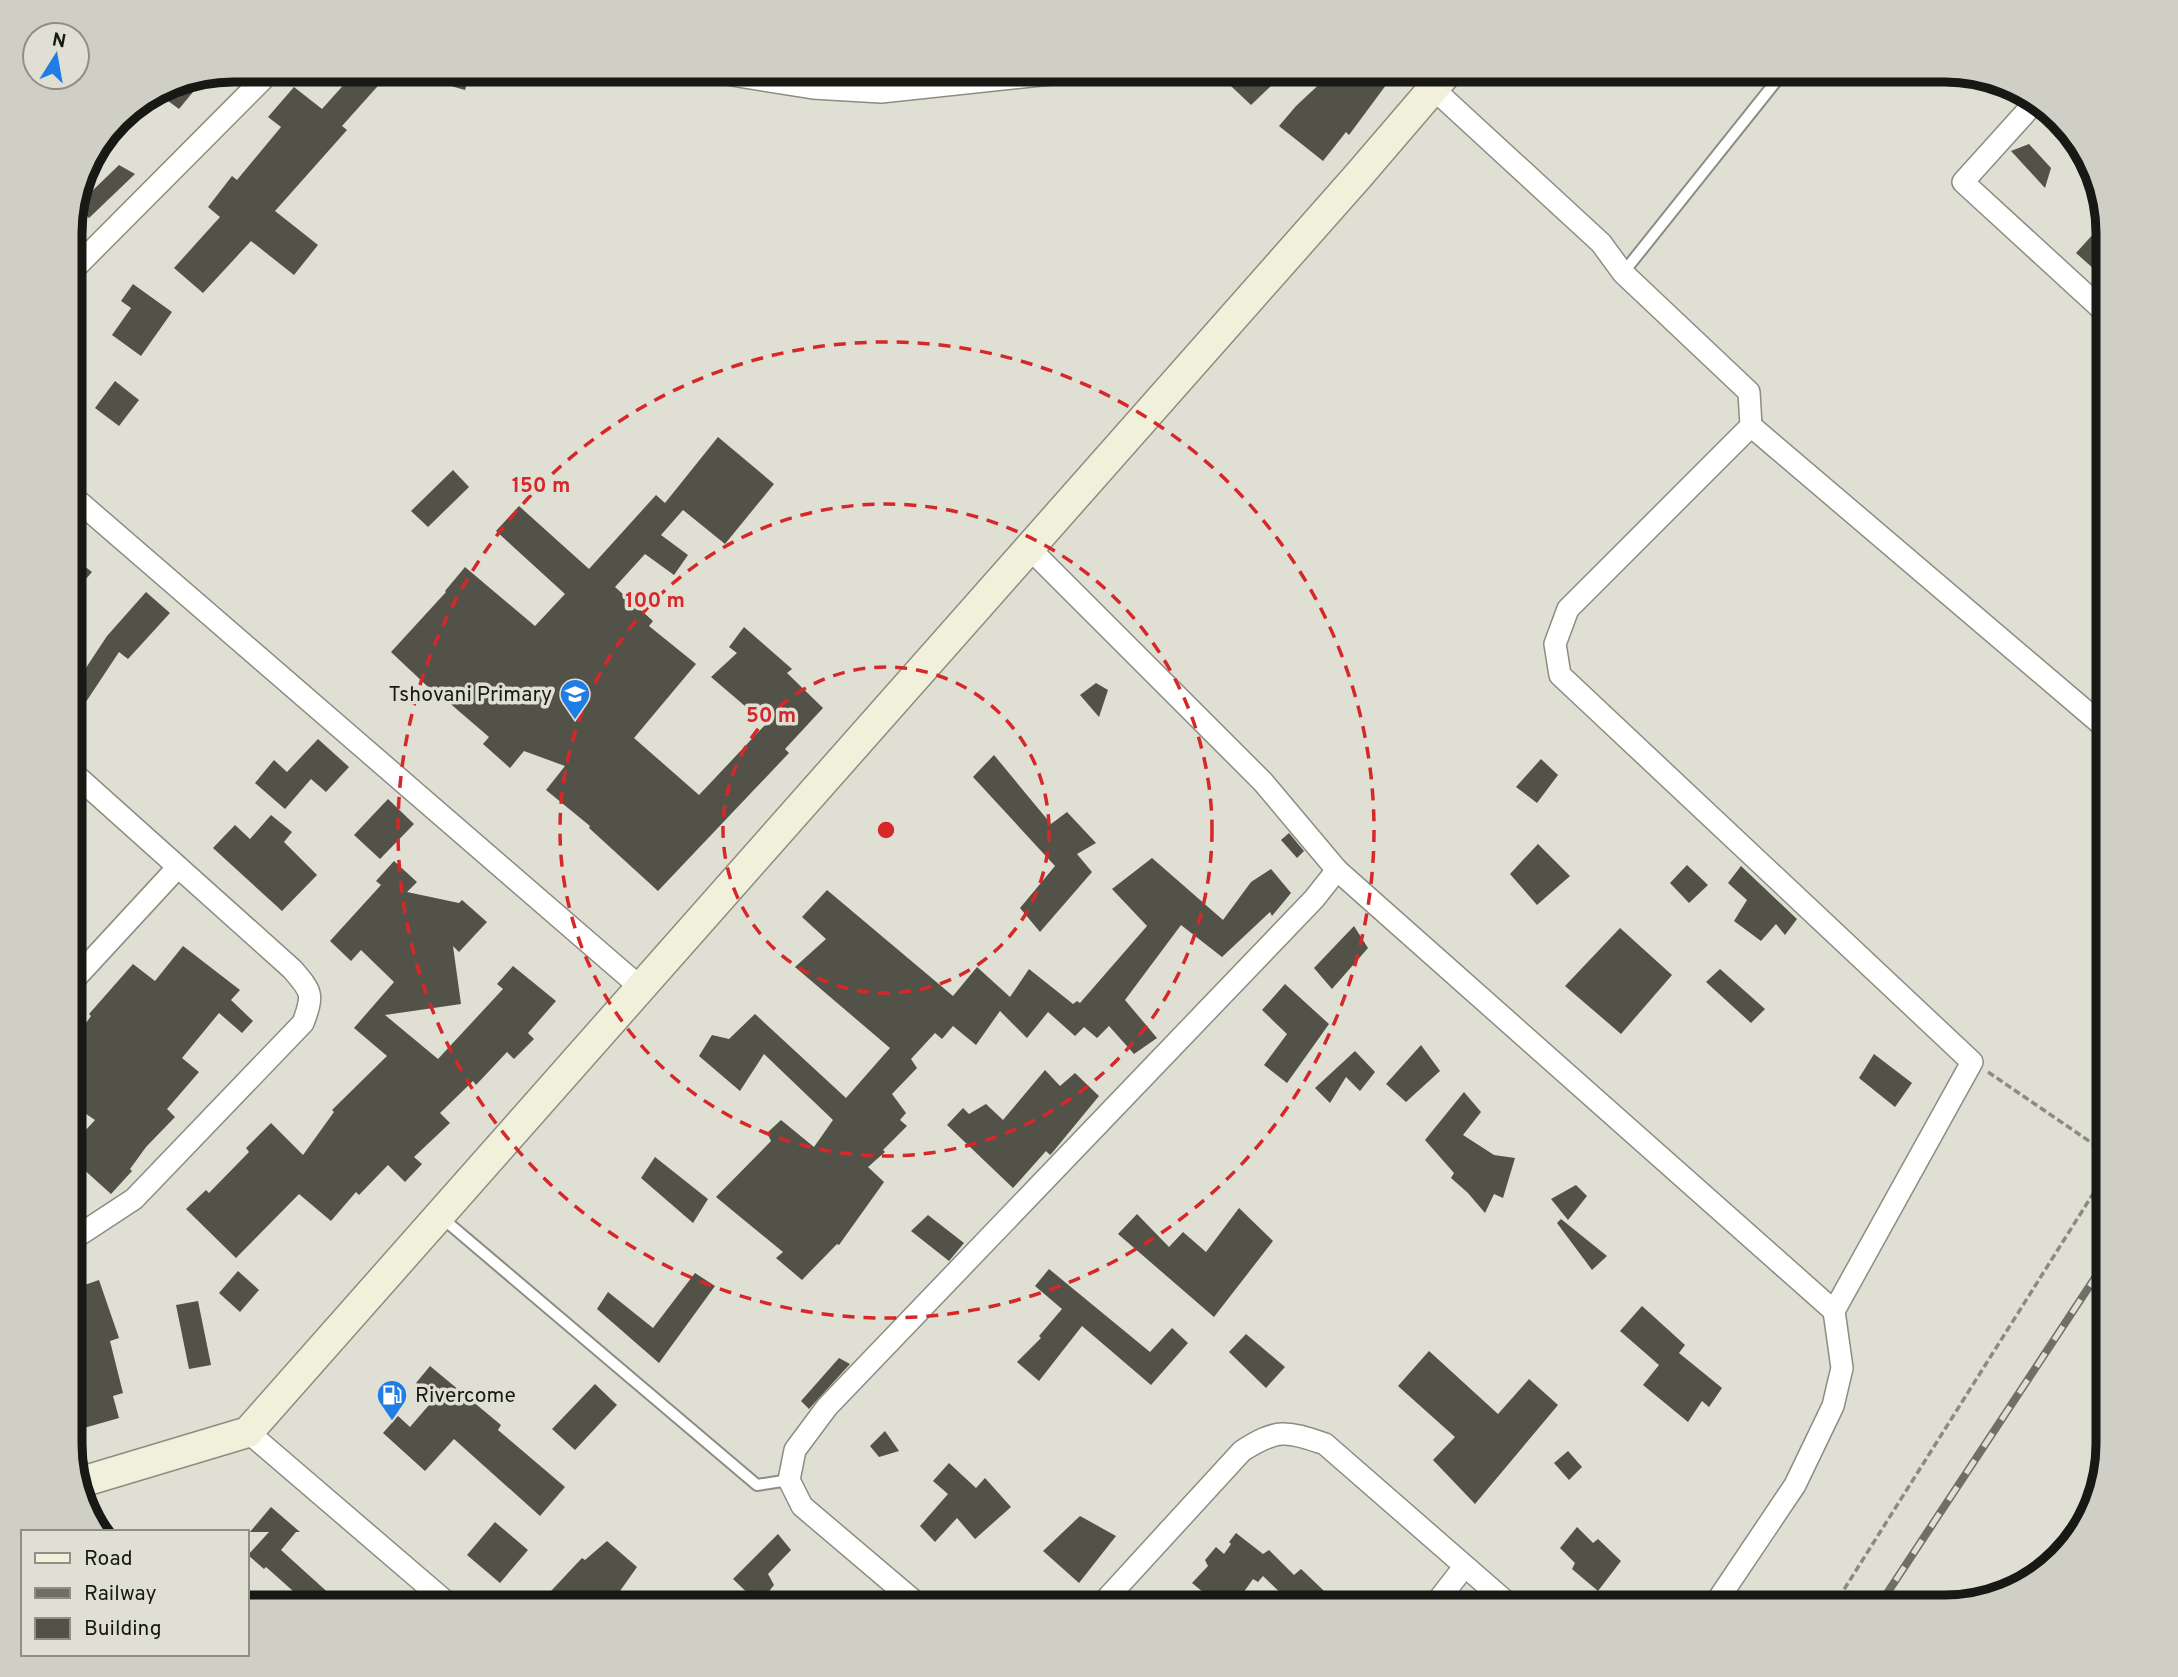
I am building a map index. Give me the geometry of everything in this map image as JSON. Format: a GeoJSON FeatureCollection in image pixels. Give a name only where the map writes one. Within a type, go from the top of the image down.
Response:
{"type":"FeatureCollection","features":[{"type":"Feature","properties":{"kind":"street"},"geometry":{"type":"LineString","coordinates":[[83,260],[260,82]]}},
{"type":"Feature","properties":{"kind":"street"},"geometry":{"type":"LineString","coordinates":[[776,82],[813,88],[881,92],[976,82]]}},
{"type":"Feature","properties":{"kind":"street"},"geometry":{"type":"LineString","coordinates":[[86,1480],[248,1432],[1359,175],[1427,82]]}},
{"type":"Feature","properties":{"kind":"street"},"geometry":{"type":"LineString","coordinates":[[1437,82],[1601,243],[1623,273],[1749,392],[1751,426],[2096,720]]}},
{"type":"Feature","properties":{"kind":"street"},"geometry":{"type":"LineString","coordinates":[[2029,109],[1963,181],[2096,304]]}},
{"type":"Feature","properties":{"kind":"street"},"geometry":{"type":"LineString","coordinates":[[1721,1595],[1795,1485],[1833,1406],[1842,1368],[1834,1311],[1972,1062],[1560,675],[1555,644],[1568,610],[1751,426]]}},
{"type":"Feature","properties":{"kind":"street"},"geometry":{"type":"LineString","coordinates":[[83,512],[640,987]]}},
{"type":"Feature","properties":{"kind":"street"},"geometry":{"type":"LineString","coordinates":[[1029,548],[1264,782],[1337,870],[1834,1311]]}},
{"type":"Feature","properties":{"kind":"street"},"geometry":{"type":"LineString","coordinates":[[83,782],[292,969],[307,986],[311,1001],[303,1023],[134,1199],[83,1231]]}},
{"type":"Feature","properties":{"kind":"street"},"geometry":{"type":"LineString","coordinates":[[83,970],[177,867]]}},
{"type":"Feature","properties":{"kind":"street"},"geometry":{"type":"LineString","coordinates":[[907,1595],[802,1506],[789,1480],[795,1450],[827,1407],[1304,909],[1337,870]]}},
{"type":"Feature","properties":{"kind":"street"},"geometry":{"type":"LineString","coordinates":[[248,1432],[438,1595]]}},
{"type":"Feature","properties":{"kind":"street"},"geometry":{"type":"LineString","coordinates":[[1110,1595],[1242,1451],[1264,1437],[1291,1433],[1325,1444],[1498,1595]]}},
{"type":"Feature","properties":{"kind":"street"},"geometry":{"type":"LineString","coordinates":[[1442,1595],[1464,1567]]}},
{"type":"Feature","properties":{"kind":"lane"},"geometry":{"type":"LineString","coordinates":[[1623,273],[1775,82]]}},
{"type":"Feature","properties":{"kind":"lane"},"geometry":{"type":"LineString","coordinates":[[439,1216],[757,1485],[789,1480]]}},
{"type":"Feature","properties":{"kind":"path"},"geometry":{"type":"LineString","coordinates":[[1972,1062],[2096,1146]]}},
{"type":"Feature","properties":{"kind":"path"},"geometry":{"type":"LineString","coordinates":[[1841,1595],[2096,1189]]}},
{"type":"Feature","properties":{"kind":"building"},"geometry":{"type":"Polygon","coordinates":[[[346,82],[381,82],[342,126],[347,130],[275,211],[318,245],[294,275],[251,241],[203,293],[174,268],[220,217],[208,207],[232,176],[237,180],[281,127],[268,117],[294,87],[322,109],[346,82]]]}},
{"type":"Feature","properties":{"kind":"building"},"geometry":{"type":"Polygon","coordinates":[[[437,82],[467,82],[465,90],[437,82]]]}},
{"type":"Feature","properties":{"kind":"building"},"geometry":{"type":"Polygon","coordinates":[[[1227,82],[1273,84],[1251,105],[1227,82]]]}},
{"type":"Feature","properties":{"kind":"building"},"geometry":{"type":"Polygon","coordinates":[[[1322,82],[1388,82],[1349,135],[1346,132],[1323,161],[1279,126],[1322,82]]]}},
{"type":"Feature","properties":{"kind":"building"},"geometry":{"type":"Polygon","coordinates":[[[189,89],[193,92],[179,109],[165,99],[189,89]]]}},
{"type":"Feature","properties":{"kind":"building"},"geometry":{"type":"Polygon","coordinates":[[[2029,144],[2051,168],[2045,188],[2011,151],[2029,144]]]}},
{"type":"Feature","properties":{"kind":"building"},"geometry":{"type":"Polygon","coordinates":[[[119,165],[135,174],[89,218],[84,213],[89,190],[91,192],[119,165]]]}},
{"type":"Feature","properties":{"kind":"building"},"geometry":{"type":"Polygon","coordinates":[[[2096,231],[2096,269],[2076,253],[2096,231]]]}},
{"type":"Feature","properties":{"kind":"building"},"geometry":{"type":"Polygon","coordinates":[[[133,284],[172,312],[141,356],[112,335],[131,308],[121,301],[133,284]]]}},
{"type":"Feature","properties":{"kind":"building"},"geometry":{"type":"Polygon","coordinates":[[[115,381],[139,400],[119,426],[95,408],[115,381]]]}},
{"type":"Feature","properties":{"kind":"building"},"geometry":{"type":"Polygon","coordinates":[[[718,437],[774,484],[725,544],[683,510],[661,535],[688,555],[674,575],[645,554],[615,587],[653,621],[649,626],[696,664],[634,738],[699,795],[766,724],[711,677],[737,653],[729,647],[744,627],[792,669],[787,673],[823,708],[785,749],[789,753],[658,891],[589,828],[590,826],[546,790],[565,766],[524,751],[510,768],[483,744],[489,737],[446,700],[444,702],[391,652],[465,567],[535,626],[565,594],[496,531],[519,506],[589,569],[656,495],[665,503],[718,437]]]}},
{"type":"Feature","properties":{"kind":"building"},"geometry":{"type":"Polygon","coordinates":[[[453,470],[469,487],[428,527],[411,511],[453,470]]]}},
{"type":"Feature","properties":{"kind":"building"},"geometry":{"type":"Polygon","coordinates":[[[83,565],[92,572],[83,582],[83,565]]]}},
{"type":"Feature","properties":{"kind":"building"},"geometry":{"type":"Polygon","coordinates":[[[146,592],[170,613],[128,659],[119,652],[83,706],[83,672],[107,636],[146,592]]]}},
{"type":"Feature","properties":{"kind":"building"},"geometry":{"type":"Polygon","coordinates":[[[1096,683],[1108,690],[1099,717],[1080,695],[1096,683]]]}},
{"type":"Feature","properties":{"kind":"building"},"geometry":{"type":"Polygon","coordinates":[[[318,739],[349,767],[326,792],[311,779],[285,809],[255,783],[274,760],[287,772],[318,739]]]}},
{"type":"Feature","properties":{"kind":"building"},"geometry":{"type":"Polygon","coordinates":[[[994,755],[1051,824],[1067,812],[1096,843],[1077,854],[1092,872],[1040,932],[1020,908],[1055,866],[973,777],[994,755]]]}},
{"type":"Feature","properties":{"kind":"building"},"geometry":{"type":"Polygon","coordinates":[[[1541,759],[1558,775],[1537,803],[1516,787],[1541,759]]]}},
{"type":"Feature","properties":{"kind":"building"},"geometry":{"type":"Polygon","coordinates":[[[388,799],[414,824],[380,859],[354,835],[388,799]]]}},
{"type":"Feature","properties":{"kind":"building"},"geometry":{"type":"Polygon","coordinates":[[[271,815],[292,832],[284,842],[317,875],[282,911],[213,848],[235,825],[250,839],[271,815]]]}},
{"type":"Feature","properties":{"kind":"building"},"geometry":{"type":"Polygon","coordinates":[[[1289,833],[1304,851],[1297,858],[1281,840],[1289,833]]]}},
{"type":"Feature","properties":{"kind":"building"},"geometry":{"type":"Polygon","coordinates":[[[1538,844],[1570,876],[1537,905],[1510,874],[1538,844]]]}},
{"type":"Feature","properties":{"kind":"building"},"geometry":{"type":"Polygon","coordinates":[[[1152,858],[1223,920],[1251,882],[1271,869],[1291,893],[1272,916],[1270,912],[1222,957],[1181,925],[1125,1000],[1157,1038],[1134,1054],[1109,1026],[1097,1038],[1084,1027],[1075,1036],[1048,1012],[1027,1038],[1000,1011],[976,1045],[953,1026],[942,1039],[935,1033],[911,1059],[917,1068],[892,1094],[906,1113],[900,1120],[907,1126],[868,1167],[884,1182],[839,1245],[837,1244],[802,1280],[776,1258],[783,1252],[716,1197],[771,1141],[767,1133],[781,1120],[814,1147],[833,1120],[764,1054],[740,1091],[699,1056],[712,1035],[729,1039],[755,1014],[846,1098],[890,1048],[795,967],[826,939],[802,917],[827,890],[953,996],[977,967],[1010,997],[1029,969],[1073,1004],[1077,1001],[1080,1003],[1147,926],[1112,889],[1152,858]]]}},
{"type":"Feature","properties":{"kind":"building"},"geometry":{"type":"Polygon","coordinates":[[[394,861],[417,882],[407,892],[459,903],[462,900],[487,922],[459,952],[453,946],[461,1004],[385,1015],[438,1059],[503,989],[497,984],[513,966],[556,1001],[528,1033],[534,1039],[514,1059],[507,1052],[476,1085],[473,1081],[440,1113],[450,1123],[414,1157],[422,1164],[405,1182],[388,1165],[359,1195],[356,1192],[331,1221],[299,1194],[236,1258],[186,1209],[206,1190],[209,1193],[249,1152],[246,1148],[271,1123],[303,1155],[334,1112],[332,1110],[387,1056],[354,1028],[394,982],[361,950],[351,961],[330,941],[381,885],[376,881],[394,861]]]}},
{"type":"Feature","properties":{"kind":"building"},"geometry":{"type":"Polygon","coordinates":[[[1687,865],[1708,885],[1689,903],[1670,883],[1687,865]]]}},
{"type":"Feature","properties":{"kind":"building"},"geometry":{"type":"Polygon","coordinates":[[[1741,866],[1797,919],[1785,935],[1776,924],[1761,941],[1734,921],[1747,900],[1728,883],[1741,866]]]}},
{"type":"Feature","properties":{"kind":"building"},"geometry":{"type":"Polygon","coordinates":[[[1354,926],[1368,948],[1332,989],[1314,968],[1354,926]]]}},
{"type":"Feature","properties":{"kind":"building"},"geometry":{"type":"Polygon","coordinates":[[[1620,928],[1672,975],[1621,1034],[1565,986],[1620,928]]]}},
{"type":"Feature","properties":{"kind":"building"},"geometry":{"type":"Polygon","coordinates":[[[183,946],[240,990],[231,1000],[253,1021],[242,1033],[219,1013],[182,1058],[199,1072],[167,1109],[175,1117],[146,1147],[130,1169],[132,1171],[111,1194],[83,1169],[83,1133],[95,1120],[83,1112],[83,1027],[91,1016],[89,1014],[133,964],[155,981],[183,946]]]}},
{"type":"Feature","properties":{"kind":"building"},"geometry":{"type":"Polygon","coordinates":[[[1720,969],[1765,1009],[1751,1023],[1706,982],[1720,969]]]}},
{"type":"Feature","properties":{"kind":"building"},"geometry":{"type":"Polygon","coordinates":[[[1285,984],[1329,1024],[1287,1083],[1264,1065],[1287,1034],[1262,1010],[1285,984]]]}},
{"type":"Feature","properties":{"kind":"building"},"geometry":{"type":"Polygon","coordinates":[[[1421,1045],[1440,1071],[1406,1102],[1386,1084],[1421,1045]]]}},
{"type":"Feature","properties":{"kind":"building"},"geometry":{"type":"Polygon","coordinates":[[[1355,1051],[1375,1072],[1360,1091],[1346,1077],[1330,1103],[1315,1088],[1355,1051]]]}},
{"type":"Feature","properties":{"kind":"building"},"geometry":{"type":"Polygon","coordinates":[[[1874,1054],[1912,1083],[1895,1107],[1859,1078],[1874,1054]]]}},
{"type":"Feature","properties":{"kind":"building"},"geometry":{"type":"Polygon","coordinates":[[[1045,1070],[1060,1086],[1075,1073],[1099,1096],[1052,1153],[1050,1155],[1046,1151],[1013,1188],[947,1125],[963,1108],[969,1114],[986,1104],[1003,1120],[1045,1070]]]}},
{"type":"Feature","properties":{"kind":"building"},"geometry":{"type":"Polygon","coordinates":[[[1464,1092],[1481,1112],[1463,1135],[1494,1155],[1515,1158],[1503,1198],[1494,1194],[1485,1213],[1451,1178],[1454,1173],[1425,1140],[1464,1092]]]}},
{"type":"Feature","properties":{"kind":"building"},"geometry":{"type":"Polygon","coordinates":[[[655,1157],[708,1199],[693,1223],[641,1178],[655,1157]]]}},
{"type":"Feature","properties":{"kind":"building"},"geometry":{"type":"Polygon","coordinates":[[[1576,1185],[1587,1196],[1568,1220],[1551,1199],[1576,1185]]]}},
{"type":"Feature","properties":{"kind":"building"},"geometry":{"type":"Polygon","coordinates":[[[1239,1208],[1273,1241],[1214,1317],[1118,1234],[1137,1214],[1169,1247],[1183,1232],[1206,1252],[1239,1208]]]}},
{"type":"Feature","properties":{"kind":"building"},"geometry":{"type":"Polygon","coordinates":[[[928,1215],[964,1243],[949,1261],[911,1231],[928,1215]]]}},
{"type":"Feature","properties":{"kind":"building"},"geometry":{"type":"Polygon","coordinates":[[[1561,1219],[1607,1256],[1592,1270],[1557,1223],[1561,1219]]]}},
{"type":"Feature","properties":{"kind":"building"},"geometry":{"type":"Polygon","coordinates":[[[1049,1269],[1150,1352],[1172,1328],[1188,1343],[1151,1385],[1082,1326],[1039,1381],[1017,1362],[1041,1338],[1039,1336],[1062,1309],[1035,1286],[1049,1269]]]}},
{"type":"Feature","properties":{"kind":"building"},"geometry":{"type":"Polygon","coordinates":[[[238,1271],[259,1290],[240,1312],[219,1293],[238,1271]]]}},
{"type":"Feature","properties":{"kind":"building"},"geometry":{"type":"Polygon","coordinates":[[[695,1273],[715,1286],[659,1363],[597,1309],[608,1292],[653,1328],[695,1273]]]}},
{"type":"Feature","properties":{"kind":"building"},"geometry":{"type":"Polygon","coordinates":[[[99,1280],[119,1338],[110,1341],[123,1393],[113,1396],[119,1418],[83,1428],[83,1286],[99,1280]]]}},
{"type":"Feature","properties":{"kind":"building"},"geometry":{"type":"Polygon","coordinates":[[[198,1301],[211,1365],[189,1369],[176,1305],[198,1301]]]}},
{"type":"Feature","properties":{"kind":"building"},"geometry":{"type":"Polygon","coordinates":[[[1642,1306],[1685,1345],[1679,1353],[1722,1388],[1709,1407],[1702,1401],[1688,1422],[1643,1385],[1659,1365],[1620,1331],[1642,1306]]]}},
{"type":"Feature","properties":{"kind":"building"},"geometry":{"type":"Polygon","coordinates":[[[1246,1334],[1285,1367],[1266,1388],[1229,1352],[1246,1334]]]}},
{"type":"Feature","properties":{"kind":"building"},"geometry":{"type":"Polygon","coordinates":[[[1429,1351],[1498,1414],[1529,1379],[1558,1405],[1475,1504],[1433,1460],[1455,1437],[1398,1386],[1429,1351]]]}},
{"type":"Feature","properties":{"kind":"building"},"geometry":{"type":"Polygon","coordinates":[[[839,1358],[850,1364],[809,1409],[801,1401],[839,1358]]]}},
{"type":"Feature","properties":{"kind":"building"},"geometry":{"type":"Polygon","coordinates":[[[430,1366],[501,1425],[498,1430],[565,1487],[540,1516],[454,1439],[425,1471],[383,1433],[398,1416],[410,1427],[435,1398],[416,1383],[430,1366]]]}},
{"type":"Feature","properties":{"kind":"building"},"geometry":{"type":"Polygon","coordinates":[[[595,1384],[617,1405],[575,1450],[552,1429],[595,1384]]]}},
{"type":"Feature","properties":{"kind":"building"},"geometry":{"type":"Polygon","coordinates":[[[885,1431],[899,1451],[879,1457],[870,1446],[885,1431]]]}},
{"type":"Feature","properties":{"kind":"building"},"geometry":{"type":"Polygon","coordinates":[[[1568,1451],[1582,1467],[1569,1480],[1554,1463],[1568,1451]]]}},
{"type":"Feature","properties":{"kind":"building"},"geometry":{"type":"Polygon","coordinates":[[[949,1463],[976,1488],[985,1478],[1011,1507],[975,1539],[957,1518],[935,1542],[920,1526],[948,1494],[933,1481],[949,1463]]]}},
{"type":"Feature","properties":{"kind":"building"},"geometry":{"type":"Polygon","coordinates":[[[271,1507],[300,1532],[296,1532],[281,1550],[331,1595],[298,1595],[266,1567],[264,1569],[248,1555],[269,1532],[250,1532],[271,1507]]]}},
{"type":"Feature","properties":{"kind":"building"},"geometry":{"type":"Polygon","coordinates":[[[1080,1516],[1116,1536],[1079,1583],[1043,1551],[1080,1516]]]}},
{"type":"Feature","properties":{"kind":"building"},"geometry":{"type":"Polygon","coordinates":[[[495,1522],[528,1550],[500,1583],[467,1555],[495,1522]]]}},
{"type":"Feature","properties":{"kind":"building"},"geometry":{"type":"Polygon","coordinates":[[[1577,1527],[1593,1543],[1598,1539],[1621,1561],[1598,1591],[1572,1569],[1575,1563],[1560,1548],[1577,1527]]]}},
{"type":"Feature","properties":{"kind":"building"},"geometry":{"type":"Polygon","coordinates":[[[1236,1533],[1263,1554],[1269,1550],[1294,1575],[1301,1569],[1328,1595],[1283,1595],[1263,1576],[1258,1582],[1253,1579],[1242,1595],[1206,1595],[1192,1583],[1208,1566],[1205,1560],[1216,1547],[1224,1554],[1231,1544],[1229,1542],[1236,1533]]]}},
{"type":"Feature","properties":{"kind":"building"},"geometry":{"type":"Polygon","coordinates":[[[778,1534],[791,1550],[768,1574],[774,1585],[766,1595],[750,1595],[733,1579],[778,1534]]]}},
{"type":"Feature","properties":{"kind":"building"},"geometry":{"type":"Polygon","coordinates":[[[607,1541],[637,1567],[620,1591],[625,1595],[547,1595],[582,1558],[585,1560],[607,1541]]]}},
{"type":"Feature","properties":{"kind":"railway"},"geometry":{"type":"LineString","coordinates":[[1886,1595],[2096,1276]]}},
{"type":"Feature","properties":{"kind":"place","name":"Tshovani Primary"},"geometry":{"type":"Point","coordinates":[575,721]}},
{"type":"Feature","properties":{"kind":"place","name":"Rivercome"},"geometry":{"type":"Point","coordinates":[392,1422]}}]}
